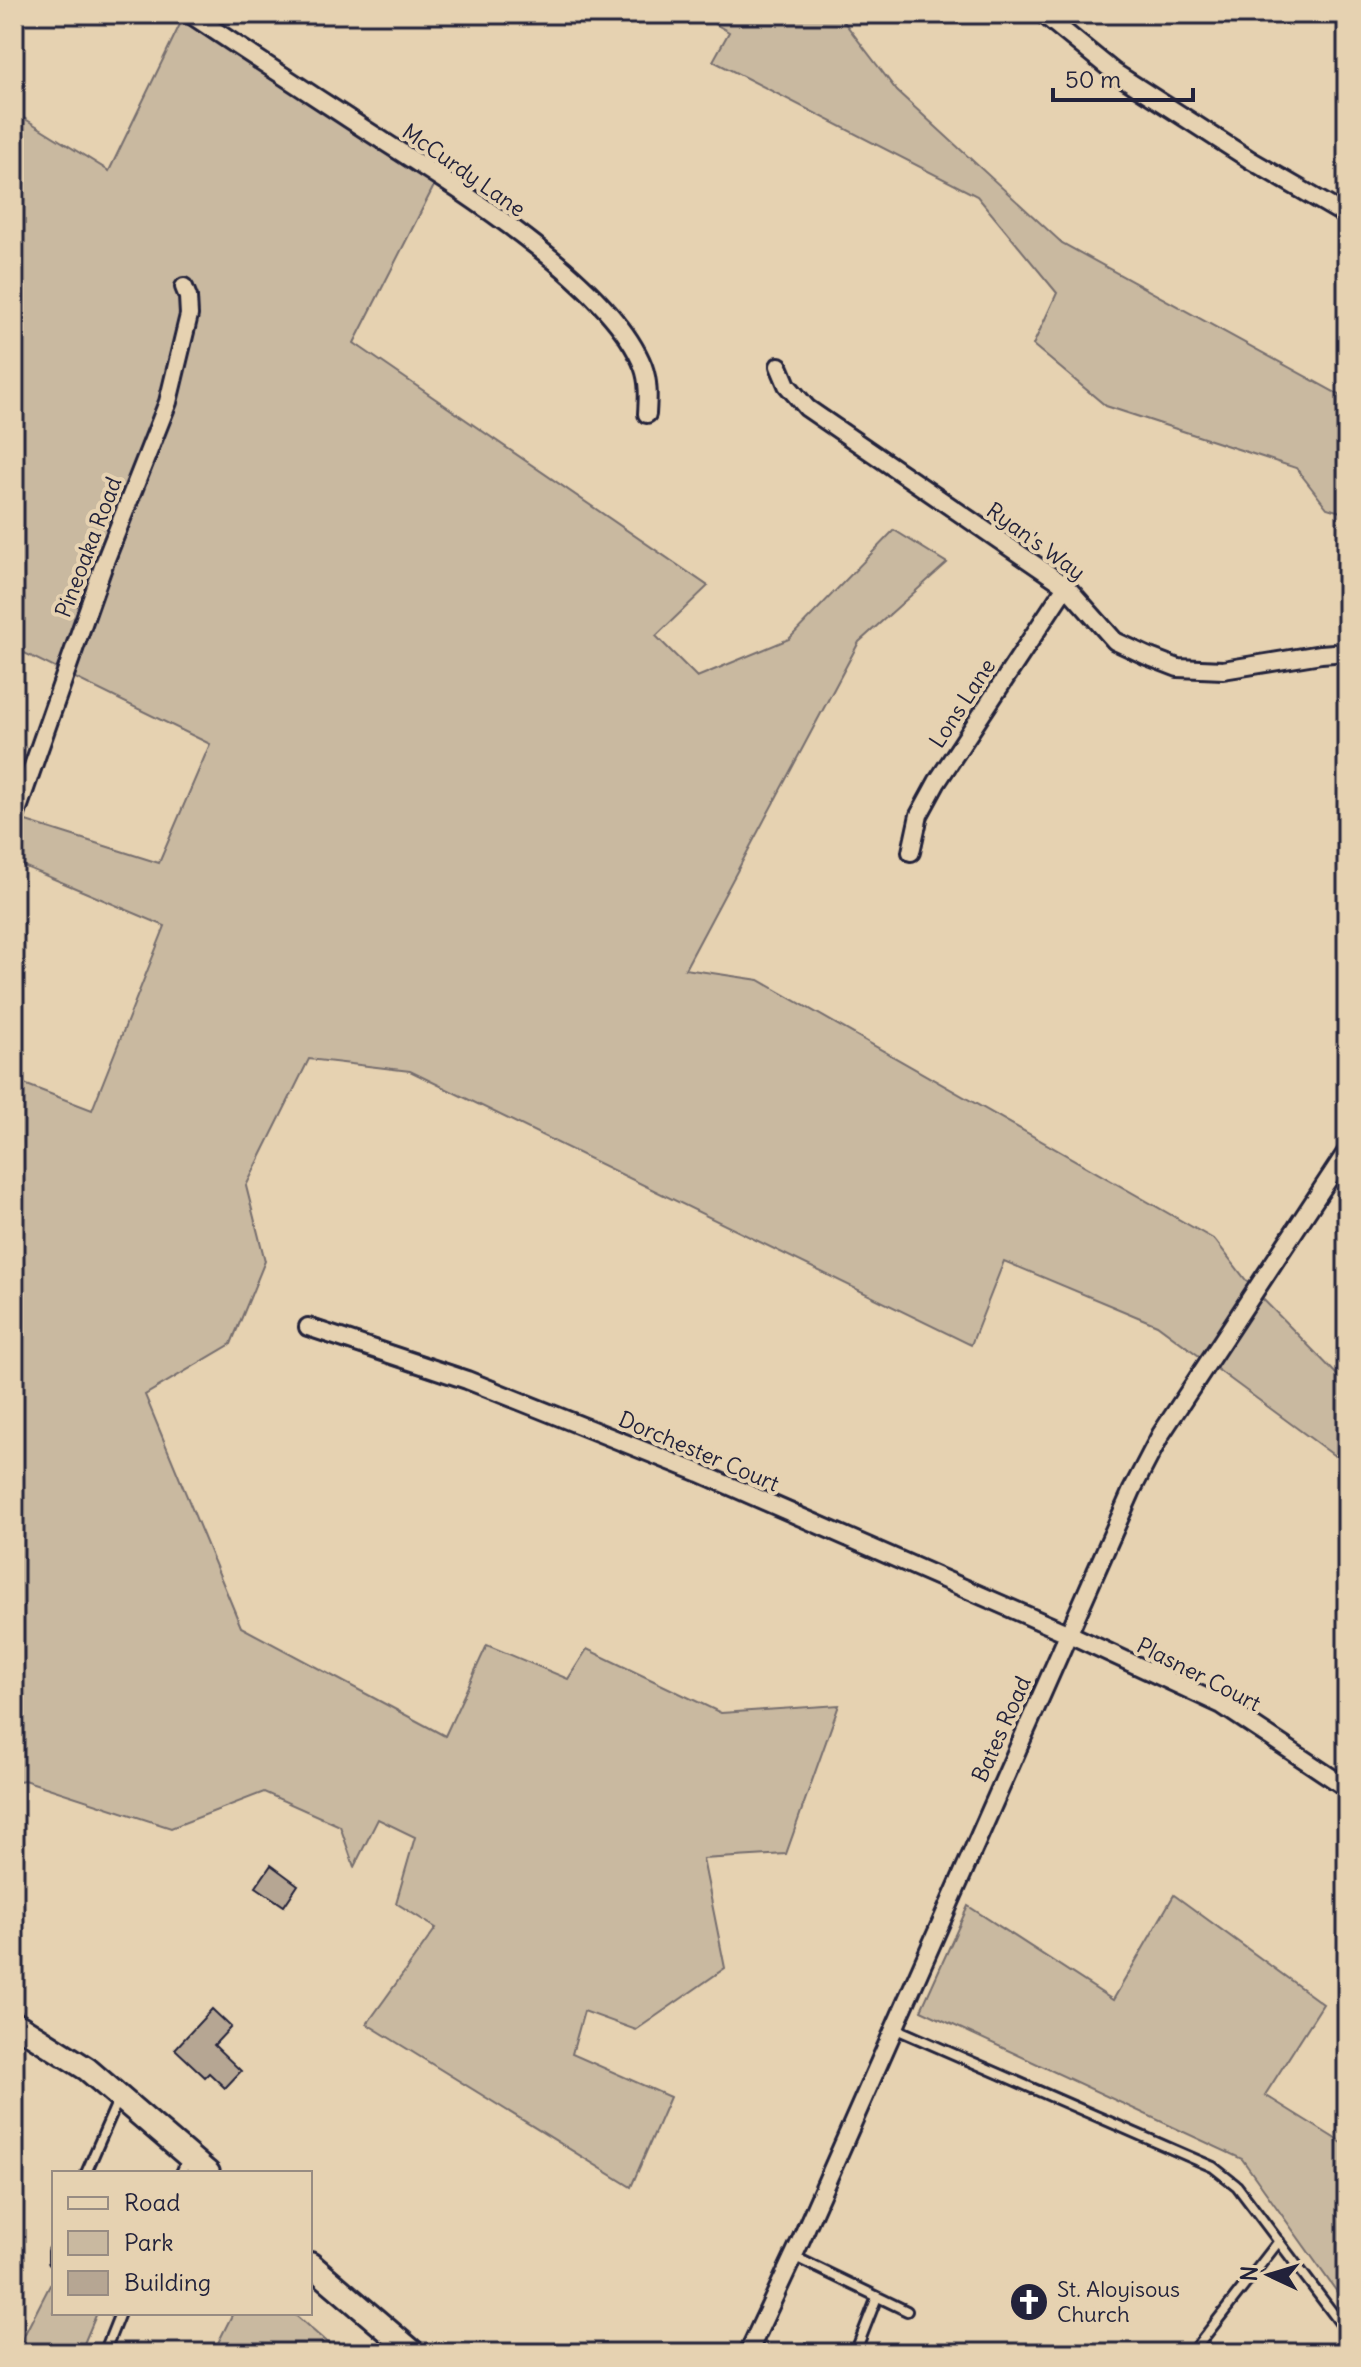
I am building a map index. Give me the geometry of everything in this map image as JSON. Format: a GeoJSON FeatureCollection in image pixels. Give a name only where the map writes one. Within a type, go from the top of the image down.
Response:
{"type":"FeatureCollection","features":[{"type":"Feature","properties":{"kind":"main road"},"geometry":{"type":"LineString","coordinates":[[14,2023],[87,2069],[185,2164]]}},
{"type":"Feature","properties":{"kind":"main road"},"geometry":{"type":"LineString","coordinates":[[312,2266],[414,2353]]}},
{"type":"Feature","properties":{"kind":"street","name":"McCurdy Lane"},"geometry":{"type":"LineString","coordinates":[[190,14],[480,204],[579,284],[618,326],[643,367],[648,392],[647,414]]}},
{"type":"Feature","properties":{"kind":"street"},"geometry":{"type":"LineString","coordinates":[[1043,14],[1114,72],[1252,161],[1347,216]]}},
{"type":"Feature","properties":{"kind":"street","name":"Pineoaka Road"},"geometry":{"type":"LineString","coordinates":[[14,820],[104,564],[168,402],[189,315],[184,287]]}},
{"type":"Feature","properties":{"kind":"street","name":"Ryan's Way"},"geometry":{"type":"LineString","coordinates":[[779,366],[787,385],[807,408],[1066,586],[1115,641],[1178,668],[1223,670],[1347,652]]}},
{"type":"Feature","properties":{"kind":"street","name":"Lons Lane"},"geometry":{"type":"LineString","coordinates":[[911,852],[919,815],[937,782],[1066,586]]}},
{"type":"Feature","properties":{"kind":"street","name":"Bates Road"},"geometry":{"type":"LineString","coordinates":[[748,2353],[1132,1490],[1161,1434],[1347,1151]]}},
{"type":"Feature","properties":{"kind":"street","name":"Dorchester Court"},"geometry":{"type":"LineString","coordinates":[[308,1327],[496,1391],[700,1473],[1067,1633]]}},
{"type":"Feature","properties":{"kind":"street","name":"Plasner Court"},"geometry":{"type":"LineString","coordinates":[[1067,1633],[1222,1705],[1347,1788]]}},
{"type":"Feature","properties":{"kind":"lane"},"geometry":{"type":"LineString","coordinates":[[894,2028],[1213,2167],[1237,2186],[1347,2332]]}},
{"type":"Feature","properties":{"kind":"lane"},"geometry":{"type":"LineString","coordinates":[[87,2171],[119,2098]]}},
{"type":"Feature","properties":{"kind":"lane"},"geometry":{"type":"LineString","coordinates":[[1192,2353],[1279,2241]]}},
{"type":"Feature","properties":{"kind":"lane"},"geometry":{"type":"LineString","coordinates":[[793,2256],[907,2311]]}},
{"type":"Feature","properties":{"kind":"lane"},"geometry":{"type":"LineString","coordinates":[[855,2353],[877,2297]]}},
{"type":"Feature","properties":{"kind":"lane"},"geometry":{"type":"LineString","coordinates":[[104,2353],[119,2315]]}},
{"type":"Feature","properties":{"kind":"green space"},"geometry":{"type":"Polygon","coordinates":[[[185,14],[438,178],[354,343],[708,586],[656,636],[697,677],[789,639],[894,530],[947,563],[859,642],[685,969],[759,980],[1215,1240],[1252,1288],[1347,1385],[1347,1465],[1157,1325],[1004,1261],[971,1345],[410,1071],[309,1059],[246,1186],[265,1261],[231,1344],[145,1395],[241,1627],[445,1736],[487,1645],[568,1679],[587,1649],[721,1713],[839,1705],[786,1854],[703,1859],[725,1968],[636,2030],[584,2011],[572,2054],[670,2097],[631,2187],[367,2024],[436,1928],[396,1903],[415,1837],[378,1819],[354,1867],[340,1826],[264,1792],[171,1828],[24,1780],[14,1782],[14,1080],[92,1110],[165,926],[14,862],[14,850],[23,820],[159,863],[210,744],[14,648],[14,112],[109,171],[185,14]]]}},
{"type":"Feature","properties":{"kind":"green space"},"geometry":{"type":"Polygon","coordinates":[[[698,14],[838,14],[897,91],[1062,243],[1347,399],[1347,514],[1327,508],[1296,468],[1106,406],[1033,345],[1057,293],[977,196],[713,61],[729,32],[698,14]]]}},
{"type":"Feature","properties":{"kind":"green space"},"geometry":{"type":"Polygon","coordinates":[[[1174,1895],[1323,2004],[1265,2095],[1347,2146],[1347,2306],[1242,2159],[921,2010],[968,1906],[1113,2000],[1174,1895]]]}},
{"type":"Feature","properties":{"kind":"green space"},"geometry":{"type":"Polygon","coordinates":[[[50,2285],[52,2315],[96,2315],[80,2353],[15,2353],[50,2285]]]}},
{"type":"Feature","properties":{"kind":"green space"},"geometry":{"type":"Polygon","coordinates":[[[232,2315],[295,2315],[338,2352],[213,2353],[232,2315]]]}},
{"type":"Feature","properties":{"kind":"building"},"geometry":{"type":"Polygon","coordinates":[[[271,1865],[298,1885],[284,1906],[256,1887],[271,1865]]]}},
{"type":"Feature","properties":{"kind":"building"},"geometry":{"type":"Polygon","coordinates":[[[212,2009],[231,2027],[214,2045],[241,2071],[225,2088],[209,2073],[205,2077],[175,2049],[212,2009]]]}},
{"type":"Feature","properties":{"kind":"place","name":"St. Aloyisous Church"},"geometry":{"type":"Point","coordinates":[1029,2302]}}]}
